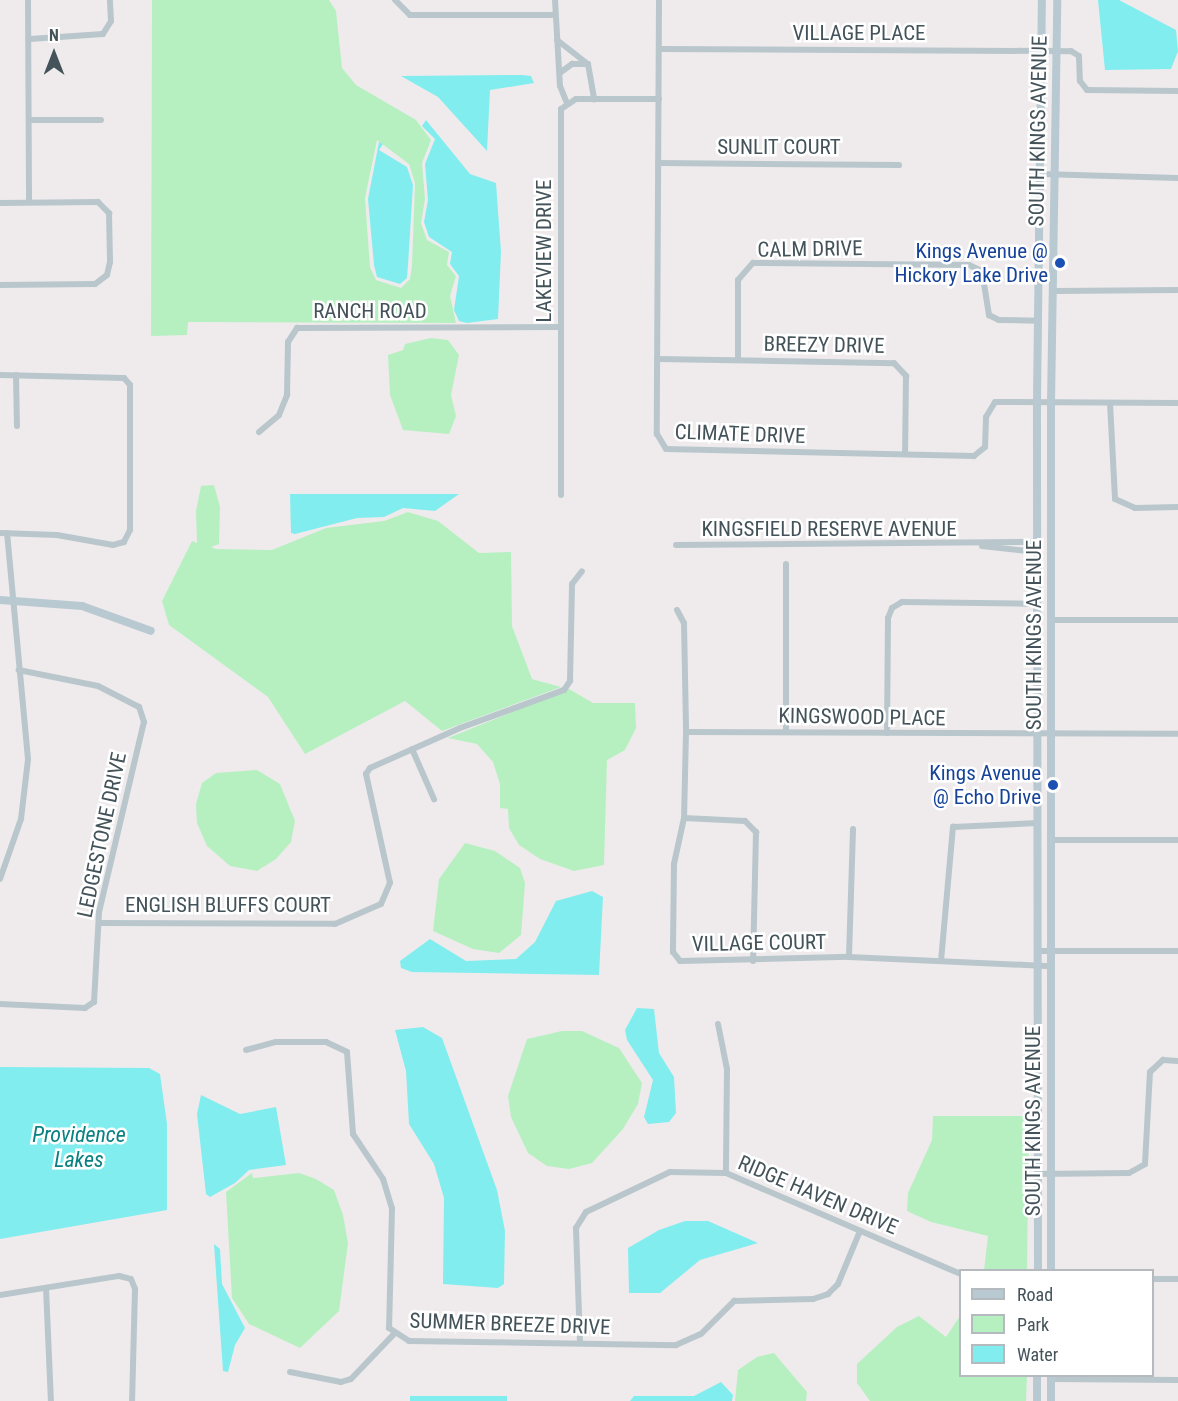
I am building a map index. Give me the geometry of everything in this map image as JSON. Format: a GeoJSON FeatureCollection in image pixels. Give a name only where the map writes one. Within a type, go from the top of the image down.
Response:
{"type":"FeatureCollection","features":[{"type":"Feature","properties":{"kind":"main road","name":"SOUTH KINGS AVENUE"},"geometry":{"type":"LineString","coordinates":[[1038,1269],[1037,401],[1042,0]]}},
{"type":"Feature","properties":{"kind":"main road","name":"SOUTH KINGS AVENUE"},"geometry":{"type":"LineString","coordinates":[[1051,1269],[1051,403],[1059,51],[1058,0]]}},
{"type":"Feature","properties":{"kind":"main road"},"geometry":{"type":"LineString","coordinates":[[0,600],[82,606],[151,631]]}},
{"type":"Feature","properties":{"kind":"main road"},"geometry":{"type":"LineString","coordinates":[[1038,1064],[1051,1064]]}},
{"type":"Feature","properties":{"kind":"main road"},"geometry":{"type":"LineString","coordinates":[[1037,1377],[1037,1401]]}},
{"type":"Feature","properties":{"kind":"main road"},"geometry":{"type":"LineString","coordinates":[[1051,1377],[1051,1401]]}},
{"type":"Feature","properties":{"kind":"street"},"geometry":{"type":"LineString","coordinates":[[28,0],[30,39],[29,202]]}},
{"type":"Feature","properties":{"kind":"street"},"geometry":{"type":"LineString","coordinates":[[30,39],[103,34],[111,21],[110,0]]}},
{"type":"Feature","properties":{"kind":"street"},"geometry":{"type":"LineString","coordinates":[[395,0],[410,15],[555,15]]}},
{"type":"Feature","properties":{"kind":"street"},"geometry":{"type":"LineString","coordinates":[[555,0],[557,40],[567,103],[594,99],[659,99],[659,0]]}},
{"type":"Feature","properties":{"kind":"street"},"geometry":{"type":"LineString","coordinates":[[557,40],[588,64],[594,99]]}},
{"type":"Feature","properties":{"kind":"street","name":"VILLAGE PLACE"},"geometry":{"type":"LineString","coordinates":[[659,49],[1059,51]]}},
{"type":"Feature","properties":{"kind":"street"},"geometry":{"type":"LineString","coordinates":[[1059,51],[1079,56],[1081,86],[1087,90],[1178,91]]}},
{"type":"Feature","properties":{"kind":"street"},"geometry":{"type":"LineString","coordinates":[[561,72],[572,64],[588,64]]}},
{"type":"Feature","properties":{"kind":"street","name":"CLIMATE DRIVE"},"geometry":{"type":"LineString","coordinates":[[659,99],[657,434],[666,449],[981,454],[990,407],[1002,400],[1051,403],[1178,403]]}},
{"type":"Feature","properties":{"kind":"street","name":"LAKEVIEW DRIVE"},"geometry":{"type":"LineString","coordinates":[[561,495],[561,116],[567,103]]}},
{"type":"Feature","properties":{"kind":"street"},"geometry":{"type":"LineString","coordinates":[[30,120],[101,120]]}},
{"type":"Feature","properties":{"kind":"street","name":"SUNLIT COURT"},"geometry":{"type":"LineString","coordinates":[[658,163],[899,165]]}},
{"type":"Feature","properties":{"kind":"street"},"geometry":{"type":"LineString","coordinates":[[1041,174],[1178,178]]}},
{"type":"Feature","properties":{"kind":"street"},"geometry":{"type":"LineString","coordinates":[[0,203],[98,202],[110,213],[107,275],[95,284],[0,285]]}},
{"type":"Feature","properties":{"kind":"street","name":"CALM DRIVE"},"geometry":{"type":"LineString","coordinates":[[738,360],[738,280],[743,269],[753,264],[969,265],[982,271],[989,315],[999,320],[1038,321]]}},
{"type":"Feature","properties":{"kind":"street"},"geometry":{"type":"LineString","coordinates":[[1054,291],[1178,290]]}},
{"type":"Feature","properties":{"kind":"street","name":"RANCH ROAD"},"geometry":{"type":"LineString","coordinates":[[259,432],[279,415],[287,395],[288,342],[297,328],[560,327]]}},
{"type":"Feature","properties":{"kind":"street","name":"BREEZY DRIVE"},"geometry":{"type":"LineString","coordinates":[[657,359],[894,363],[906,376],[905,454]]}},
{"type":"Feature","properties":{"kind":"street"},"geometry":{"type":"LineString","coordinates":[[0,375],[124,378],[130,386],[130,530],[124,543],[113,545],[57,535],[3,533],[28,759],[21,819],[0,879]]}},
{"type":"Feature","properties":{"kind":"street"},"geometry":{"type":"LineString","coordinates":[[16,375],[17,426]]}},
{"type":"Feature","properties":{"kind":"street"},"geometry":{"type":"LineString","coordinates":[[1110,403],[1115,499],[1135,508],[1178,507]]}},
{"type":"Feature","properties":{"kind":"street","name":"KINGSFIELD RESERVE AVENUE"},"geometry":{"type":"LineString","coordinates":[[676,545],[1037,547]]}},
{"type":"Feature","properties":{"kind":"street"},"geometry":{"type":"LineString","coordinates":[[786,564],[786,732]]}},
{"type":"Feature","properties":{"kind":"street","name":"ENGLISH BLUFFS COURT"},"geometry":{"type":"LineString","coordinates":[[99,923],[335,924],[381,904],[390,883],[366,774],[412,749],[564,690],[570,681],[572,584],[582,571]]}},
{"type":"Feature","properties":{"kind":"street"},"geometry":{"type":"LineString","coordinates":[[887,733],[888,618],[892,608],[902,602],[1037,604]]}},
{"type":"Feature","properties":{"kind":"street","name":"VILLAGE COURT"},"geometry":{"type":"LineString","coordinates":[[677,610],[684,623],[686,732],[684,818],[674,864],[674,952],[680,961],[849,957],[1051,966]]}},
{"type":"Feature","properties":{"kind":"street"},"geometry":{"type":"LineString","coordinates":[[1052,620],[1178,620]]}},
{"type":"Feature","properties":{"kind":"street","name":"LEDGESTONE DRIVE"},"geometry":{"type":"LineString","coordinates":[[0,1004],[85,1008],[94,1002],[99,923],[143,712],[129,700],[83,680],[19,670]]}},
{"type":"Feature","properties":{"kind":"street","name":"KINGSWOOD PLACE"},"geometry":{"type":"LineString","coordinates":[[686,732],[1037,736],[1178,734]]}},
{"type":"Feature","properties":{"kind":"street"},"geometry":{"type":"LineString","coordinates":[[412,749],[434,799]]}},
{"type":"Feature","properties":{"kind":"street"},"geometry":{"type":"LineString","coordinates":[[684,818],[745,821],[756,832],[753,961]]}},
{"type":"Feature","properties":{"kind":"street"},"geometry":{"type":"LineString","coordinates":[[941,961],[952,827],[1038,823]]}},
{"type":"Feature","properties":{"kind":"street"},"geometry":{"type":"LineString","coordinates":[[849,957],[853,829]]}},
{"type":"Feature","properties":{"kind":"street"},"geometry":{"type":"LineString","coordinates":[[1052,840],[1178,840]]}},
{"type":"Feature","properties":{"kind":"street"},"geometry":{"type":"LineString","coordinates":[[1038,951],[1178,951]]}},
{"type":"Feature","properties":{"kind":"street"},"geometry":{"type":"LineString","coordinates":[[718,1024],[728,1069],[726,1173]]}},
{"type":"Feature","properties":{"kind":"street","name":"SUMMER BREEZE DRIVE"},"geometry":{"type":"LineString","coordinates":[[246,1050],[276,1042],[326,1042],[347,1052],[351,1066],[353,1134],[383,1179],[392,1208],[387,1318],[394,1334],[409,1341],[676,1345],[701,1334],[734,1301],[821,1297],[838,1284],[860,1231]]}},
{"type":"Feature","properties":{"kind":"street"},"geometry":{"type":"LineString","coordinates":[[1037,1174],[1129,1173],[1145,1164],[1150,1072],[1163,1060],[1178,1061]]}},
{"type":"Feature","properties":{"kind":"street","name":"RIDGE HAVEN DRIVE"},"geometry":{"type":"LineString","coordinates":[[580,1343],[574,1236],[586,1212],[656,1175],[683,1170],[726,1173],[959,1274]]}},
{"type":"Feature","properties":{"kind":"street"},"geometry":{"type":"LineString","coordinates":[[0,1294],[119,1276],[131,1279],[135,1289],[132,1401]]}},
{"type":"Feature","properties":{"kind":"street"},"geometry":{"type":"LineString","coordinates":[[1154,1279],[1178,1279]]}},
{"type":"Feature","properties":{"kind":"street"},"geometry":{"type":"LineString","coordinates":[[46,1288],[51,1401]]}},
{"type":"Feature","properties":{"kind":"street"},"geometry":{"type":"LineString","coordinates":[[290,1372],[341,1382],[351,1379],[394,1334]]}},
{"type":"Feature","properties":{"kind":"street"},"geometry":{"type":"LineString","coordinates":[[1051,1377],[1178,1380]]}},
{"type":"Feature","properties":{"kind":"green space"},"geometry":{"type":"Polygon","coordinates":[[[152,0],[329,0],[336,11],[342,68],[356,85],[416,120],[431,140],[422,163],[425,199],[421,223],[427,240],[449,252],[447,265],[456,276],[450,296],[456,323],[188,322],[187,335],[151,336],[152,0]],[[377,140],[365,198],[370,267],[376,280],[401,288],[410,279],[412,265],[415,183],[409,164],[377,140]]]}},
{"type":"Feature","properties":{"kind":"green space"},"geometry":{"type":"Polygon","coordinates":[[[431,338],[448,340],[459,355],[451,395],[456,416],[449,434],[403,430],[390,395],[388,355],[403,350],[405,344],[431,338]]]}},
{"type":"Feature","properties":{"kind":"green space"},"geometry":{"type":"Polygon","coordinates":[[[214,485],[220,507],[219,544],[211,547],[216,549],[272,550],[326,528],[384,521],[408,512],[438,521],[479,553],[511,552],[512,626],[532,679],[561,687],[442,731],[405,701],[305,754],[268,697],[169,625],[162,601],[192,541],[197,543],[196,511],[201,486],[214,485]]]}},
{"type":"Feature","properties":{"kind":"green space"},"geometry":{"type":"Polygon","coordinates":[[[569,689],[593,703],[635,703],[636,728],[625,750],[607,760],[604,865],[574,871],[540,859],[519,845],[509,828],[508,809],[500,808],[500,784],[493,762],[477,744],[448,738],[569,689]]]}},
{"type":"Feature","properties":{"kind":"green space"},"geometry":{"type":"Polygon","coordinates":[[[257,770],[280,784],[295,821],[291,842],[276,859],[257,871],[230,866],[207,846],[197,823],[196,804],[202,783],[216,773],[257,770]]]}},
{"type":"Feature","properties":{"kind":"green space"},"geometry":{"type":"Polygon","coordinates":[[[465,843],[495,851],[520,868],[525,883],[521,935],[499,953],[473,949],[433,931],[439,879],[465,843]]]}},
{"type":"Feature","properties":{"kind":"green space"},"geometry":{"type":"Polygon","coordinates":[[[562,1031],[582,1031],[619,1048],[642,1083],[638,1104],[623,1129],[592,1163],[569,1169],[547,1166],[528,1153],[511,1117],[508,1096],[527,1039],[562,1031]]]}},
{"type":"Feature","properties":{"kind":"green space"},"geometry":{"type":"Polygon","coordinates":[[[933,1116],[1029,1116],[1027,1269],[984,1269],[988,1236],[931,1222],[907,1211],[908,1193],[932,1140],[933,1116]]]}},
{"type":"Feature","properties":{"kind":"green space"},"geometry":{"type":"Polygon","coordinates":[[[252,1173],[253,1178],[299,1173],[316,1179],[334,1190],[343,1215],[348,1243],[339,1311],[300,1348],[249,1324],[232,1298],[226,1192],[252,1173]]]}},
{"type":"Feature","properties":{"kind":"green space"},"geometry":{"type":"Polygon","coordinates":[[[919,1316],[946,1337],[959,1318],[959,1377],[1027,1377],[1026,1401],[870,1401],[857,1383],[857,1364],[897,1327],[919,1316]]]}},
{"type":"Feature","properties":{"kind":"green space"},"geometry":{"type":"Polygon","coordinates":[[[774,1353],[807,1392],[806,1401],[735,1401],[738,1370],[757,1357],[774,1353]]]}},
{"type":"Feature","properties":{"kind":"water"},"geometry":{"type":"Polygon","coordinates":[[[1098,0],[1119,0],[1176,30],[1178,51],[1171,69],[1105,70],[1098,0]]]}},
{"type":"Feature","properties":{"kind":"water"},"geometry":{"type":"Polygon","coordinates":[[[401,76],[531,76],[534,83],[490,90],[487,151],[438,97],[401,76]]]}},
{"type":"Feature","properties":{"kind":"water"},"geometry":{"type":"Polygon","coordinates":[[[426,120],[470,174],[496,183],[501,252],[498,319],[467,323],[459,321],[454,310],[459,276],[450,264],[452,252],[429,237],[424,222],[428,200],[425,164],[435,139],[422,126],[426,120]]]}},
{"type":"Feature","properties":{"kind":"water"},"geometry":{"type":"Polygon","coordinates":[[[379,142],[383,144],[379,150],[407,167],[413,185],[407,278],[400,284],[377,277],[374,265],[368,199],[379,142]]]}},
{"type":"Feature","properties":{"kind":"water"},"geometry":{"type":"Polygon","coordinates":[[[290,494],[459,494],[435,511],[403,508],[384,517],[357,518],[295,534],[291,533],[290,494]]]}},
{"type":"Feature","properties":{"kind":"water"},"geometry":{"type":"Polygon","coordinates":[[[592,891],[603,897],[599,975],[412,972],[401,968],[400,961],[430,939],[466,961],[516,959],[535,942],[556,901],[592,891]]]}},
{"type":"Feature","properties":{"kind":"water"},"geometry":{"type":"Polygon","coordinates":[[[637,1008],[654,1009],[659,1053],[674,1077],[676,1113],[669,1122],[648,1124],[644,1117],[653,1080],[627,1040],[625,1030],[637,1008]]]}},
{"type":"Feature","properties":{"kind":"water"},"geometry":{"type":"Polygon","coordinates":[[[423,1027],[442,1038],[497,1190],[505,1231],[504,1284],[498,1288],[443,1284],[444,1198],[434,1164],[409,1124],[406,1071],[395,1030],[423,1027]]]}},
{"type":"Feature","properties":{"kind":"water","name":"Providence Lakes"},"geometry":{"type":"Polygon","coordinates":[[[0,1067],[149,1068],[160,1074],[167,1124],[167,1210],[0,1239],[0,1067]]]}},
{"type":"Feature","properties":{"kind":"water"},"geometry":{"type":"Polygon","coordinates":[[[201,1095],[240,1114],[276,1107],[286,1165],[249,1170],[235,1183],[210,1197],[206,1194],[197,1114],[201,1095]]]}},
{"type":"Feature","properties":{"kind":"water"},"geometry":{"type":"Polygon","coordinates":[[[685,1221],[708,1221],[758,1243],[700,1260],[660,1293],[629,1293],[628,1248],[659,1230],[685,1221]]]}},
{"type":"Feature","properties":{"kind":"water"},"geometry":{"type":"Polygon","coordinates":[[[214,1244],[220,1249],[222,1284],[245,1328],[235,1345],[228,1372],[223,1371],[214,1244]]]}},
{"type":"Feature","properties":{"kind":"water"},"geometry":{"type":"Polygon","coordinates":[[[721,1382],[733,1395],[732,1401],[630,1401],[634,1396],[694,1396],[721,1382]]]}},
{"type":"Feature","properties":{"kind":"water"},"geometry":{"type":"Polygon","coordinates":[[[410,1396],[507,1396],[507,1401],[410,1401],[410,1396]]]}},
{"type":"Feature","properties":{"kind":"place","name":"Kings Avenue @ Hickory Lake Drive"},"geometry":{"type":"Point","coordinates":[1060,263]}},
{"type":"Feature","properties":{"kind":"place","name":"Kings Avenue @ Echo Drive"},"geometry":{"type":"Point","coordinates":[1053,785]}}]}
